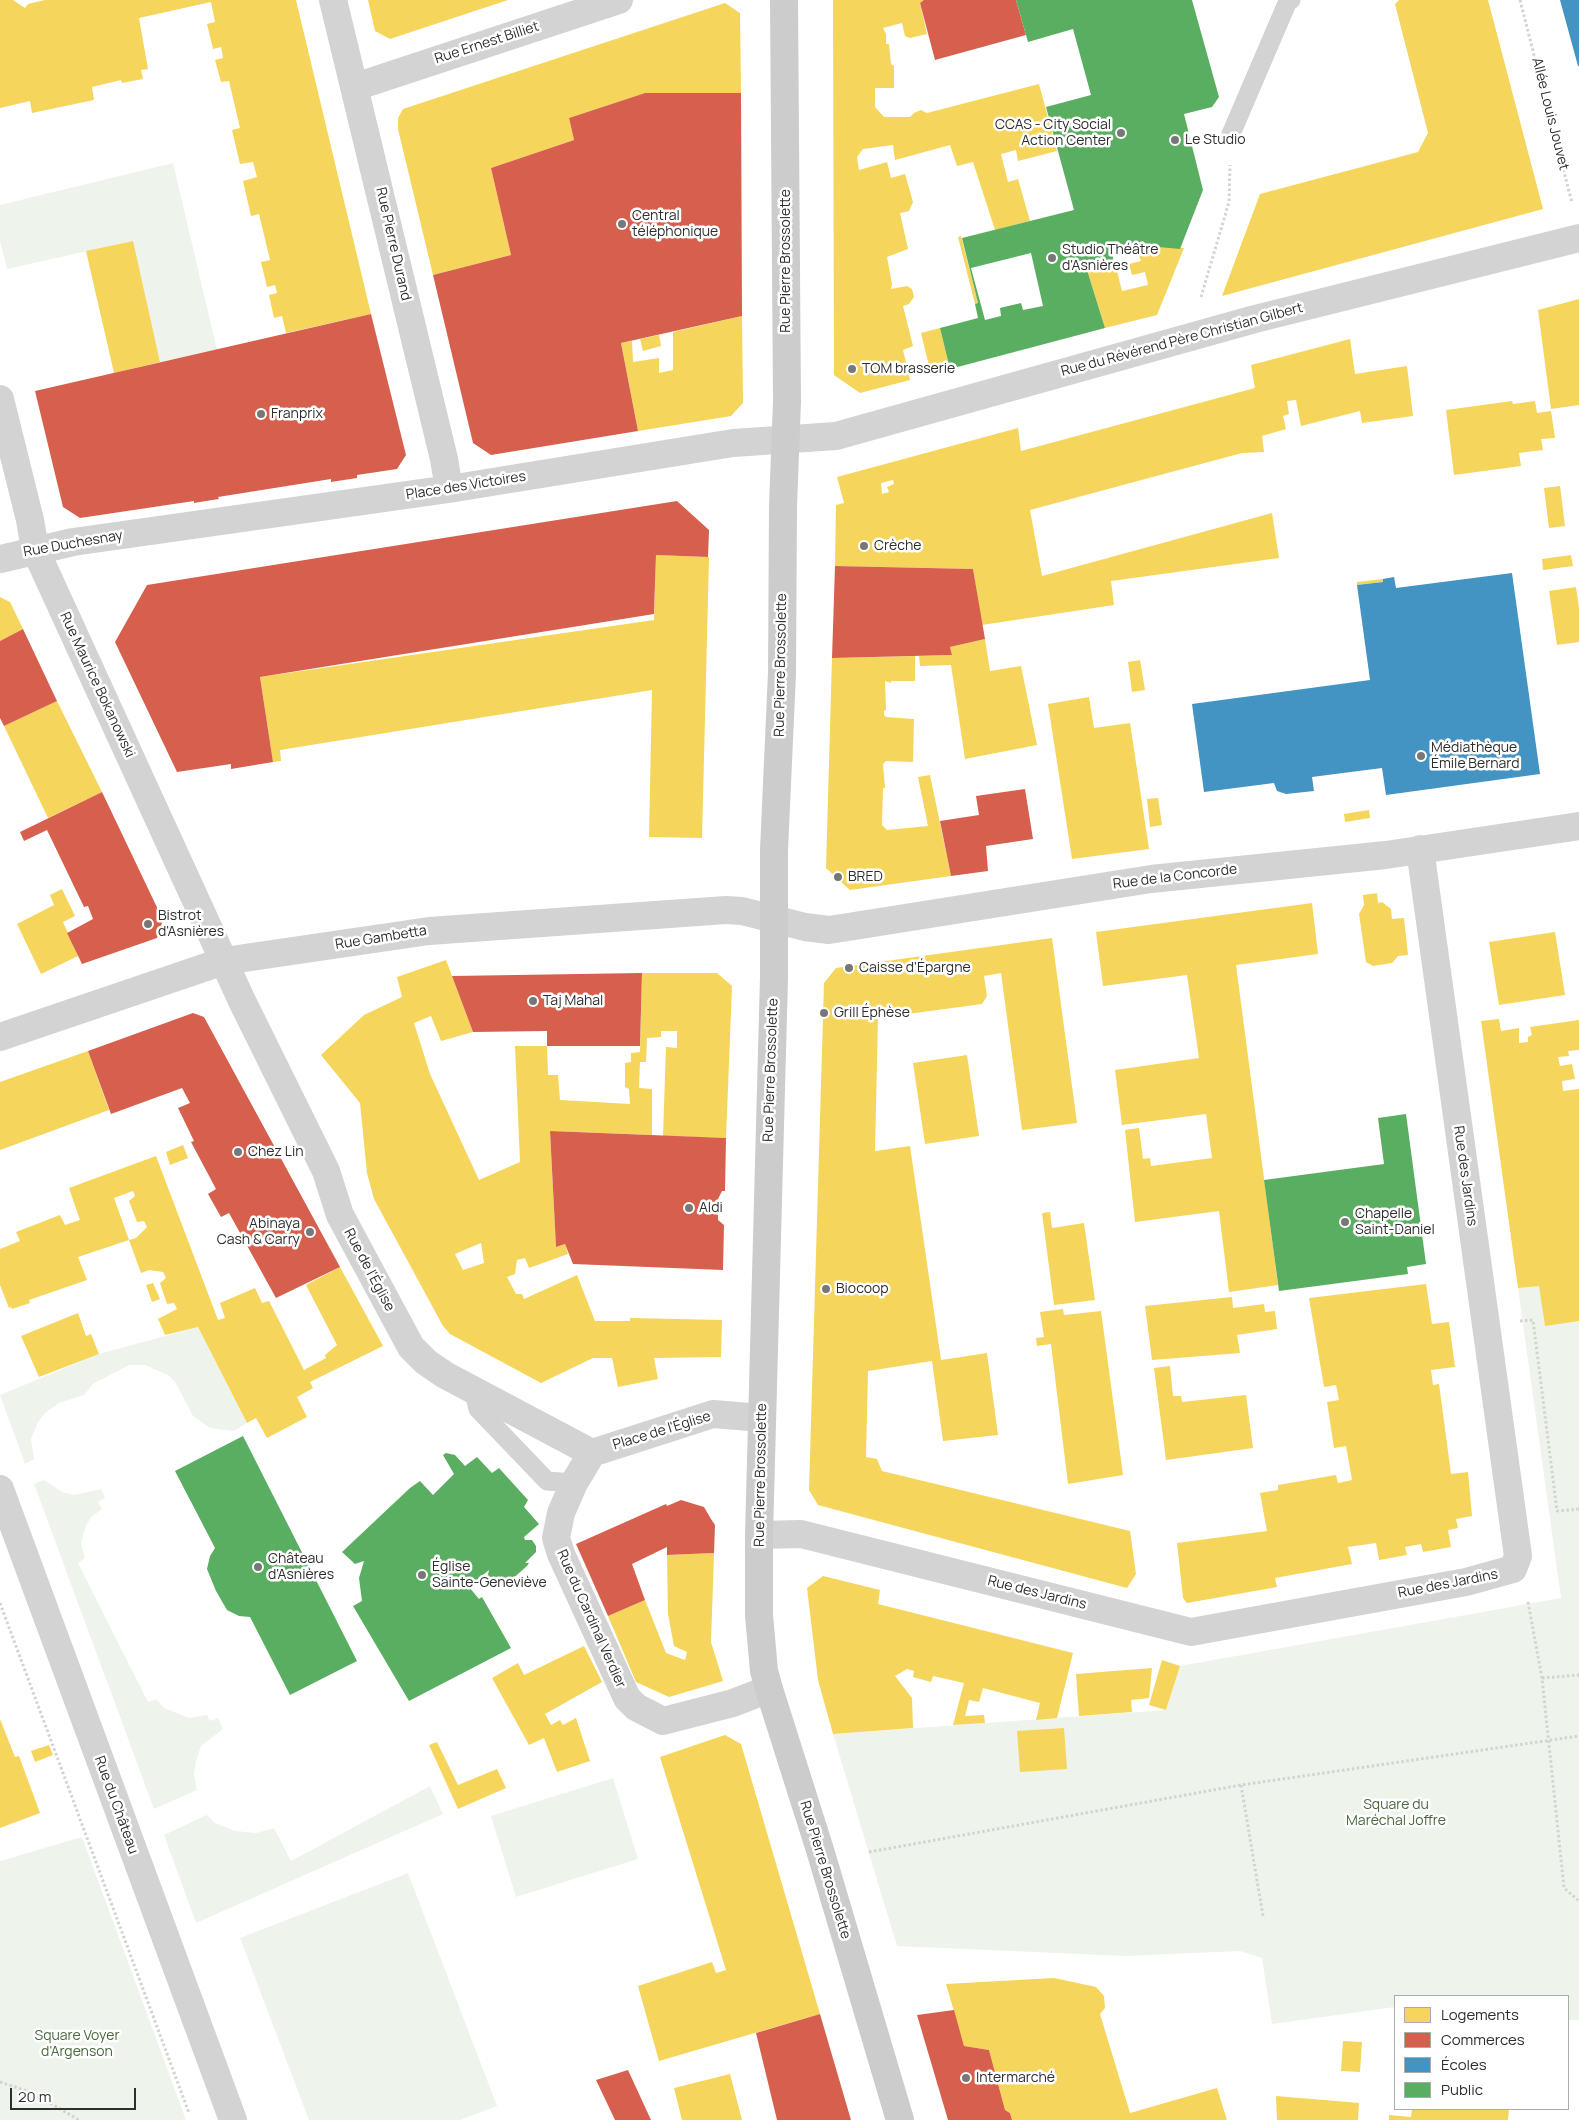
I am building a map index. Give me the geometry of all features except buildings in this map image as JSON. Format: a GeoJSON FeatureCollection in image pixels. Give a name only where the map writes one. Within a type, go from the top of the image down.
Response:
{"type":"FeatureCollection","features":[{"type":"Feature","properties":{"kind":"main road","name":"Rue Pierre Brossolette"},"geometry":{"type":"LineString","coordinates":[[784,0],[788,401],[782,506],[782,673],[773,919],[774,986],[759,1535],[759,1615],[764,1671],[769,1690],[820,1850],[900,2120]]}},
{"type":"Feature","properties":{"kind":"street","name":"Rue Pierre Durand"},"geometry":{"type":"LineString","coordinates":[[333,0],[449,490]]}},
{"type":"Feature","properties":{"kind":"street","name":"Rue Ernest Billiet"},"geometry":{"type":"LineString","coordinates":[[355,88],[619,0]]}},
{"type":"Feature","properties":{"kind":"street","name":"Rue du Révérend Père Christian Gilbert"},"geometry":{"type":"LineString","coordinates":[[786,440],[836,436],[1190,336],[1579,238]]}},
{"type":"Feature","properties":{"kind":"street","name":"Rue Maurice Bokanowski"},"geometry":{"type":"LineString","coordinates":[[0,399],[30,520],[35,549],[224,961]]}},
{"type":"Feature","properties":{"kind":"street","name":"Place des Victoires"},"geometry":{"type":"LineString","coordinates":[[147,532],[449,490],[733,443],[786,440]]}},
{"type":"Feature","properties":{"kind":"street","name":"Rue Duchesnay"},"geometry":{"type":"LineString","coordinates":[[0,559],[35,549],[147,532]]}},
{"type":"Feature","properties":{"kind":"street","name":"Rue de la Concorde"},"geometry":{"type":"LineString","coordinates":[[773,919],[805,927],[829,930],[1151,879],[1386,855],[1579,826]]}},
{"type":"Feature","properties":{"kind":"street","name":"Rue des Jardins"},"geometry":{"type":"LineString","coordinates":[[759,1535],[801,1534],[1191,1632],[1456,1584],[1510,1571],[1516,1567],[1518,1556],[1420,849]]}},
{"type":"Feature","properties":{"kind":"street","name":"Rue Gambetta"},"geometry":{"type":"LineString","coordinates":[[0,1037],[224,961],[429,931],[726,910],[742,911],[773,919]]}},
{"type":"Feature","properties":{"kind":"street","name":"Rue de l'Église"},"geometry":{"type":"LineString","coordinates":[[224,961],[326,1170],[340,1215],[411,1347],[432,1366],[592,1453]]}},
{"type":"Feature","properties":{"kind":"street","name":"Place de l'Église"},"geometry":{"type":"LineString","coordinates":[[592,1453],[713,1414],[762,1418]]}},
{"type":"Feature","properties":{"kind":"street","name":"Rue du Cardinal Verdier"},"geometry":{"type":"LineString","coordinates":[[592,1453],[574,1483],[561,1512],[556,1538],[561,1554],[627,1698],[636,1707],[663,1721],[733,1703],[769,1690]]}},
{"type":"Feature","properties":{"kind":"street","name":"Rue du Château"},"geometry":{"type":"LineString","coordinates":[[0,1489],[233,2120]]}},
{"type":"Feature","properties":{"kind":"lane"},"geometry":{"type":"LineString","coordinates":[[1231,134],[1290,0]]}},
{"type":"Feature","properties":{"kind":"lane"},"geometry":{"type":"LineString","coordinates":[[472,1389],[478,1409],[548,1481],[574,1483]]}},
{"type":"Feature","properties":{"kind":"path","name":"Allée Louis Jouvet"},"geometry":{"type":"LineString","coordinates":[[1520,0],[1574,210]]}},
{"type":"Feature","properties":{"kind":"path"},"geometry":{"type":"LineString","coordinates":[[1190,336],[1229,202],[1231,134]]}},
{"type":"Feature","properties":{"kind":"path"},"geometry":{"type":"LineString","coordinates":[[1485,1320],[1533,1320],[1557,1511],[1579,1509]]}},
{"type":"Feature","properties":{"kind":"path"},"geometry":{"type":"LineString","coordinates":[[1510,1571],[1529,1604],[1542,1678],[1564,1888],[1579,1901]]}},
{"type":"Feature","properties":{"kind":"path"},"geometry":{"type":"LineString","coordinates":[[0,1603],[192,2120]]}},
{"type":"Feature","properties":{"kind":"path"},"geometry":{"type":"LineString","coordinates":[[1542,1678],[1579,1675]]}},
{"type":"Feature","properties":{"kind":"path"},"geometry":{"type":"LineString","coordinates":[[869,1852],[1241,1785],[1579,1736]]}},
{"type":"Feature","properties":{"kind":"path"},"geometry":{"type":"LineString","coordinates":[[1241,1785],[1264,1916]]}},
{"type":"Feature","properties":{"kind":"path"},"geometry":{"type":"LineString","coordinates":[[0,2082],[33,2093],[79,2120]]}},
{"type":"Feature","properties":{"kind":"green space"},"geometry":{"type":"Polygon","coordinates":[[[173,163],[217,350],[160,362],[132,241],[7,269],[0,241],[0,205],[173,163]]]}},
{"type":"Feature","properties":{"kind":"green space","name":"Square du Maréchal Joffre"},"geometry":{"type":"Polygon","coordinates":[[[1579,1280],[1579,2020],[1569,2020],[1569,1995],[1394,1995],[1394,2007],[1272,2024],[1262,1958],[1240,1951],[1125,1956],[897,1946],[833,1734],[1166,1710],[1180,1666],[1561,1598],[1518,1288],[1579,1280]]]}},
{"type":"Feature","properties":{"kind":"green space"},"geometry":{"type":"Polygon","coordinates":[[[198,1327],[247,1423],[234,1431],[210,1428],[193,1416],[175,1382],[168,1375],[145,1365],[129,1365],[93,1384],[84,1395],[59,1403],[45,1413],[38,1422],[31,1439],[34,1459],[25,1464],[0,1395],[99,1354],[198,1327]]]}},
{"type":"Feature","properties":{"kind":"green space"},"geometry":{"type":"Polygon","coordinates":[[[44,1480],[62,1492],[74,1495],[101,1489],[105,1498],[98,1502],[102,1509],[91,1517],[86,1526],[81,1543],[85,1558],[78,1563],[148,1702],[156,1699],[164,1708],[189,1718],[207,1715],[210,1721],[218,1718],[223,1729],[201,1746],[194,1774],[197,1790],[154,1809],[34,1484],[44,1480]]]}},
{"type":"Feature","properties":{"kind":"green space"},"geometry":{"type":"Polygon","coordinates":[[[613,1778],[638,1859],[516,1897],[491,1816],[613,1778]]]}},
{"type":"Feature","properties":{"kind":"green space"},"geometry":{"type":"Polygon","coordinates":[[[430,1786],[443,1814],[196,1923],[164,1835],[207,1815],[215,1823],[235,1831],[256,1833],[274,1828],[291,1861],[430,1786]]]}},
{"type":"Feature","properties":{"kind":"green space","name":"Square Voyer d'Argenson"},"geometry":{"type":"Polygon","coordinates":[[[82,1837],[186,2120],[0,2120],[0,1861],[82,1837]]]}},
{"type":"Feature","properties":{"kind":"green space"},"geometry":{"type":"Polygon","coordinates":[[[408,1873],[497,2106],[460,2120],[309,2120],[240,1938],[408,1873]]]}},
{"type":"Feature","properties":{"kind":"place","name":"CCAS - City Social Action Center"},"geometry":{"type":"Point","coordinates":[1121,133]}},
{"type":"Feature","properties":{"kind":"place","name":"Le Studio"},"geometry":{"type":"Point","coordinates":[1175,140]}},
{"type":"Feature","properties":{"kind":"place","name":"Central téléphonique"},"geometry":{"type":"Point","coordinates":[622,224]}},
{"type":"Feature","properties":{"kind":"place","name":"Studio Théâtre d'Asnières"},"geometry":{"type":"Point","coordinates":[1052,258]}},
{"type":"Feature","properties":{"kind":"place","name":"TOM brasserie"},"geometry":{"type":"Point","coordinates":[852,369]}},
{"type":"Feature","properties":{"kind":"place","name":"Franprix"},"geometry":{"type":"Point","coordinates":[261,414]}},
{"type":"Feature","properties":{"kind":"place","name":"Crèche"},"geometry":{"type":"Point","coordinates":[864,546]}},
{"type":"Feature","properties":{"kind":"place","name":"Médiathèque Émile Bernard"},"geometry":{"type":"Point","coordinates":[1421,756]}},
{"type":"Feature","properties":{"kind":"place","name":"BRED"},"geometry":{"type":"Point","coordinates":[838,877]}},
{"type":"Feature","properties":{"kind":"place","name":"Bistrot d'Asnières"},"geometry":{"type":"Point","coordinates":[148,924]}},
{"type":"Feature","properties":{"kind":"place","name":"Caisse d'Épargne"},"geometry":{"type":"Point","coordinates":[849,968]}},
{"type":"Feature","properties":{"kind":"place","name":"Taj Mahal"},"geometry":{"type":"Point","coordinates":[533,1001]}},
{"type":"Feature","properties":{"kind":"place","name":"Grill Éphèse"},"geometry":{"type":"Point","coordinates":[824,1013]}},
{"type":"Feature","properties":{"kind":"place","name":"Chez Lin"},"geometry":{"type":"Point","coordinates":[238,1152]}},
{"type":"Feature","properties":{"kind":"place","name":"Aldi"},"geometry":{"type":"Point","coordinates":[689,1208]}},
{"type":"Feature","properties":{"kind":"place","name":"Chapelle Saint-Daniel"},"geometry":{"type":"Point","coordinates":[1345,1222]}},
{"type":"Feature","properties":{"kind":"place","name":"Abinaya Cash & Carry"},"geometry":{"type":"Point","coordinates":[310,1232]}},
{"type":"Feature","properties":{"kind":"place","name":"Biocoop"},"geometry":{"type":"Point","coordinates":[826,1289]}},
{"type":"Feature","properties":{"kind":"place","name":"Château d'Asnières"},"geometry":{"type":"Point","coordinates":[258,1567]}},
{"type":"Feature","properties":{"kind":"place","name":"Église Sainte-Geneviève"},"geometry":{"type":"Point","coordinates":[422,1575]}},
{"type":"Feature","properties":{"kind":"place","name":"Intermarché"},"geometry":{"type":"Point","coordinates":[966,2078]}}]}
